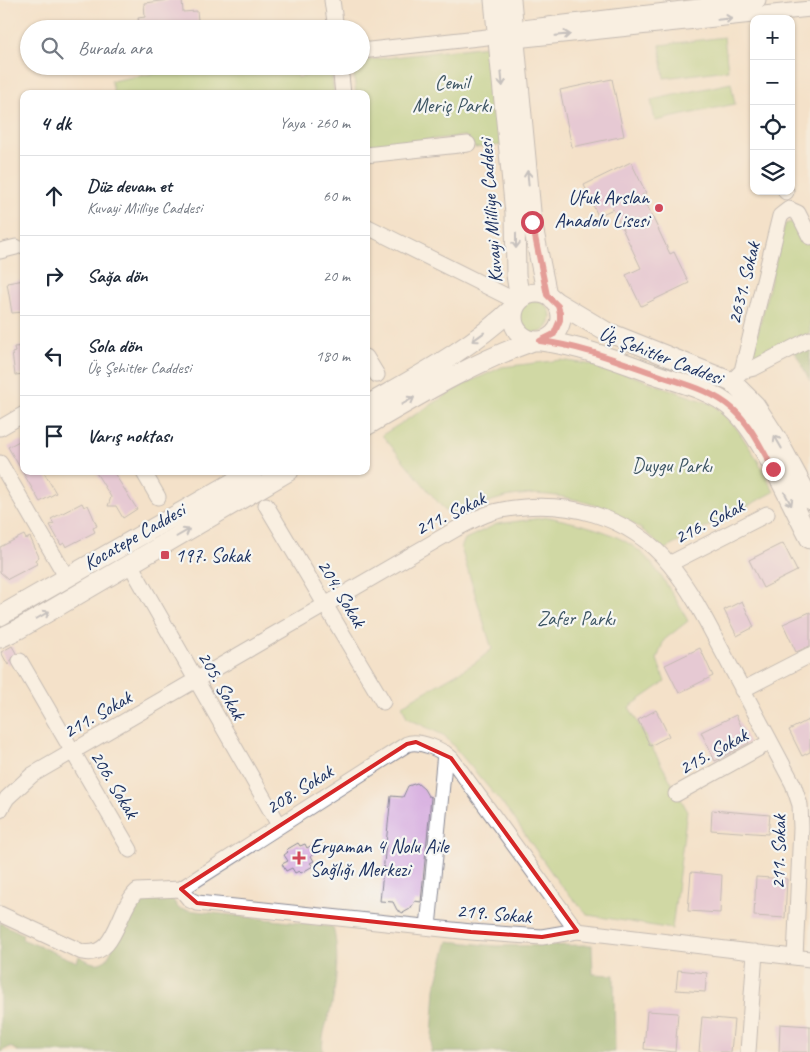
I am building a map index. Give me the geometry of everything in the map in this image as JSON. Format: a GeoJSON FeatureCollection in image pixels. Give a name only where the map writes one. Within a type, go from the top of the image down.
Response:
{"type":"FeatureCollection","features":[{"type":"Feature","properties":{"kind":"main road","name":"Kuvayi Milliye Caddesi"},"geometry":{"type":"LineString","coordinates":[[494,0],[502,36],[532,222],[550,297]]}},
{"type":"Feature","properties":{"kind":"main road","name":"Kuvayi Milliye Caddesi"},"geometry":{"type":"LineString","coordinates":[[511,0],[502,36],[515,213],[518,302]]}},
{"type":"Feature","properties":{"kind":"main road"},"geometry":{"type":"LineString","coordinates":[[370,404],[453,356],[501,320],[518,302],[533,293],[550,297],[558,306],[560,320],[554,334],[498,354],[464,370],[370,424]]}},
{"type":"Feature","properties":{"kind":"main road","name":"Üç Şehitler Caddesi"},"geometry":{"type":"LineString","coordinates":[[550,297],[605,331],[737,377],[777,439],[810,500]]}},
{"type":"Feature","properties":{"kind":"main road"},"geometry":{"type":"LineString","coordinates":[[518,302],[513,321],[515,328],[526,339],[537,341]]}},
{"type":"Feature","properties":{"kind":"main road","name":"Üç Şehitler Caddesi"},"geometry":{"type":"LineString","coordinates":[[537,341],[565,344],[598,353],[705,392],[733,409],[756,438],[810,539]]}},
{"type":"Feature","properties":{"kind":"main road","name":"Kocatepe Caddesi"},"geometry":{"type":"LineString","coordinates":[[0,616],[246,475]]}},
{"type":"Feature","properties":{"kind":"main road","name":"Kocatepe Caddesi"},"geometry":{"type":"LineString","coordinates":[[0,638],[19,629],[282,475]]}},
{"type":"Feature","properties":{"kind":"street"},"geometry":{"type":"LineString","coordinates":[[332,0],[335,20]]}},
{"type":"Feature","properties":{"kind":"street"},"geometry":{"type":"LineString","coordinates":[[502,36],[758,0]]}},
{"type":"Feature","properties":{"kind":"street"},"geometry":{"type":"LineString","coordinates":[[776,15],[810,10]]}},
{"type":"Feature","properties":{"kind":"street"},"geometry":{"type":"LineString","coordinates":[[370,50],[502,36],[750,18]]}},
{"type":"Feature","properties":{"kind":"street"},"geometry":{"type":"LineString","coordinates":[[341,75],[343,90]]}},
{"type":"Feature","properties":{"kind":"street"},"geometry":{"type":"LineString","coordinates":[[370,154],[468,144]]}},
{"type":"Feature","properties":{"kind":"street","name":"2631. Sokak"},"geometry":{"type":"LineString","coordinates":[[737,377],[780,216],[789,209],[798,213],[810,237]]}},
{"type":"Feature","properties":{"kind":"street"},"geometry":{"type":"LineString","coordinates":[[370,228],[518,302]]}},
{"type":"Feature","properties":{"kind":"street"},"geometry":{"type":"LineString","coordinates":[[0,251],[16,248]]}},
{"type":"Feature","properties":{"kind":"street"},"geometry":{"type":"LineString","coordinates":[[737,377],[810,339]]}},
{"type":"Feature","properties":{"kind":"street"},"geometry":{"type":"LineString","coordinates":[[370,364],[377,375]]}},
{"type":"Feature","properties":{"kind":"street"},"geometry":{"type":"LineString","coordinates":[[0,428],[20,416]]}},
{"type":"Feature","properties":{"kind":"street"},"geometry":{"type":"LineString","coordinates":[[0,463],[67,578]]}},
{"type":"Feature","properties":{"kind":"street"},"geometry":{"type":"LineString","coordinates":[[145,475],[158,497]]}},
{"type":"Feature","properties":{"kind":"street","name":"204. Sokak"},"geometry":{"type":"LineString","coordinates":[[266,506],[326,604],[382,702]]}},
{"type":"Feature","properties":{"kind":"street","name":"211. Sokak"},"geometry":{"type":"LineString","coordinates":[[0,810],[19,784],[456,528],[501,510],[537,506],[580,510],[601,516],[630,530],[669,564],[693,596],[792,784],[805,804],[802,958]]}},
{"type":"Feature","properties":{"kind":"street","name":"216. Sokak"},"geometry":{"type":"LineString","coordinates":[[669,564],[767,514]]}},
{"type":"Feature","properties":{"kind":"street","name":"205. Sokak"},"geometry":{"type":"LineString","coordinates":[[130,564],[279,825]]}},
{"type":"Feature","properties":{"kind":"street"},"geometry":{"type":"LineString","coordinates":[[742,690],[810,655]]}},
{"type":"Feature","properties":{"kind":"street","name":"206. Sokak"},"geometry":{"type":"LineString","coordinates":[[20,661],[130,850]]}},
{"type":"Feature","properties":{"kind":"street","name":"208. Sokak"},"geometry":{"type":"LineString","coordinates":[[181,889],[411,742],[444,753],[456,765],[577,931]]}},
{"type":"Feature","properties":{"kind":"street","name":"215. Sokak"},"geometry":{"type":"LineString","coordinates":[[676,794],[770,742]]}},
{"type":"Feature","properties":{"kind":"street"},"geometry":{"type":"LineString","coordinates":[[428,927],[444,753]]}},
{"type":"Feature","properties":{"kind":"street"},"geometry":{"type":"LineString","coordinates":[[0,914],[82,952],[96,952],[107,946],[137,891],[181,889]]}},
{"type":"Feature","properties":{"kind":"street","name":"219. Sokak"},"geometry":{"type":"LineString","coordinates":[[181,889],[190,900],[197,903],[542,937],[577,931],[802,958]]}},
{"type":"Feature","properties":{"kind":"street"},"geometry":{"type":"LineString","coordinates":[[748,1052],[755,952]]}},
{"type":"Feature","properties":{"kind":"highlighted area"},"geometry":{"type":"Polygon","coordinates":[[[416,742],[451,758],[577,931],[542,937],[471,932],[197,903],[181,889],[407,744],[416,742]]]}},
{"type":"Feature","properties":{"kind":"green space"},"geometry":{"type":"Polygon","coordinates":[[[724,37],[728,70],[664,78],[660,45],[724,37]]]}},
{"type":"Feature","properties":{"kind":"green space","name":"Cemil Meriç Parkı"},"geometry":{"type":"Polygon","coordinates":[[[491,47],[502,145],[475,148],[465,136],[370,146],[370,90],[356,90],[354,75],[370,75],[370,60],[491,47]]]}},
{"type":"Feature","properties":{"kind":"green space"},"geometry":{"type":"Polygon","coordinates":[[[145,75],[297,75],[298,78],[308,75],[332,75],[334,90],[113,90],[111,81],[145,75]]]}},
{"type":"Feature","properties":{"kind":"green space"},"geometry":{"type":"Polygon","coordinates":[[[731,83],[735,104],[655,121],[651,100],[731,83]]]}},
{"type":"Feature","properties":{"kind":"green space"},"geometry":{"type":"Polygon","coordinates":[[[791,222],[800,225],[810,245],[810,333],[751,360],[785,224],[791,222]]]}},
{"type":"Feature","properties":{"kind":"green space"},"geometry":{"type":"Polygon","coordinates":[[[535,301],[541,302],[546,306],[550,311],[550,323],[546,328],[541,332],[535,333],[529,332],[524,328],[520,323],[519,317],[520,311],[524,306],[529,302],[535,301]]]}},
{"type":"Feature","properties":{"kind":"green space"},"geometry":{"type":"Polygon","coordinates":[[[810,345],[810,381],[794,350],[810,345]]]}},
{"type":"Feature","properties":{"kind":"green space","name":"Duygu Parkı"},"geometry":{"type":"Polygon","coordinates":[[[561,360],[607,367],[714,405],[735,426],[757,459],[774,492],[663,550],[632,523],[612,512],[569,498],[526,494],[506,497],[447,513],[382,435],[465,384],[502,367],[561,360]]]}},
{"type":"Feature","properties":{"kind":"green space","name":"Zafer Parkı"},"geometry":{"type":"Polygon","coordinates":[[[549,517],[584,525],[618,537],[638,550],[659,573],[688,621],[664,640],[657,659],[665,682],[629,707],[687,810],[672,929],[588,915],[558,882],[511,814],[445,736],[407,718],[402,705],[475,663],[492,649],[461,548],[465,539],[497,524],[549,517]]]}},
{"type":"Feature","properties":{"kind":"green space"},"geometry":{"type":"Polygon","coordinates":[[[171,897],[179,909],[333,927],[337,954],[336,972],[332,1006],[324,1032],[323,1052],[20,1052],[10,1047],[0,1052],[0,923],[23,934],[22,939],[77,962],[79,956],[93,963],[100,963],[107,959],[133,905],[143,898],[171,897]]]}},
{"type":"Feature","properties":{"kind":"green space"},"geometry":{"type":"Polygon","coordinates":[[[448,941],[496,946],[592,945],[593,974],[614,975],[615,1052],[431,1052],[435,988],[448,941]]]}},
{"type":"Feature","properties":{"kind":"building"},"geometry":{"type":"Polygon","coordinates":[[[182,0],[183,12],[197,11],[198,20],[138,20],[138,18],[145,17],[144,3],[182,0]]]}},
{"type":"Feature","properties":{"kind":"building"},"geometry":{"type":"Polygon","coordinates":[[[612,79],[624,136],[572,147],[560,90],[612,79]]]}},
{"type":"Feature","properties":{"kind":"building"},"geometry":{"type":"Polygon","coordinates":[[[631,162],[646,193],[642,195],[670,254],[674,252],[689,283],[641,306],[626,275],[641,268],[613,209],[598,216],[584,185],[631,162]]]}},
{"type":"Feature","properties":{"kind":"building"},"geometry":{"type":"Polygon","coordinates":[[[20,281],[20,312],[12,313],[7,283],[20,281]]]}},
{"type":"Feature","properties":{"kind":"building"},"geometry":{"type":"Polygon","coordinates":[[[20,346],[20,374],[15,375],[12,353],[15,352],[14,347],[20,346]]]}},
{"type":"Feature","properties":{"kind":"building"},"geometry":{"type":"Polygon","coordinates":[[[20,441],[20,468],[8,447],[20,441]]]}},
{"type":"Feature","properties":{"kind":"building"},"geometry":{"type":"Polygon","coordinates":[[[24,475],[45,475],[56,493],[40,502],[24,475]]]}},
{"type":"Feature","properties":{"kind":"building"},"geometry":{"type":"Polygon","coordinates":[[[97,475],[115,475],[137,509],[123,518],[116,506],[108,506],[111,497],[97,475]]]}},
{"type":"Feature","properties":{"kind":"building"},"geometry":{"type":"Polygon","coordinates":[[[82,503],[84,507],[88,505],[97,526],[93,528],[95,532],[66,547],[64,543],[61,545],[50,525],[54,524],[51,519],[82,503]]]}},
{"type":"Feature","properties":{"kind":"building"},"geometry":{"type":"Polygon","coordinates":[[[24,535],[26,539],[30,537],[39,557],[35,560],[37,564],[8,579],[0,572],[0,547],[24,535]]]}},
{"type":"Feature","properties":{"kind":"building"},"geometry":{"type":"Polygon","coordinates":[[[783,543],[797,571],[763,588],[749,560],[783,543]]]}},
{"type":"Feature","properties":{"kind":"building"},"geometry":{"type":"Polygon","coordinates":[[[742,601],[754,627],[737,636],[724,610],[742,601]]]}},
{"type":"Feature","properties":{"kind":"building"},"geometry":{"type":"Polygon","coordinates":[[[810,612],[810,646],[796,652],[783,624],[810,612]]]}},
{"type":"Feature","properties":{"kind":"building"},"geometry":{"type":"Polygon","coordinates":[[[12,646],[16,653],[8,665],[1,652],[12,646]]]}},
{"type":"Feature","properties":{"kind":"building"},"geometry":{"type":"Polygon","coordinates":[[[700,648],[713,676],[679,693],[665,665],[700,648]]]}},
{"type":"Feature","properties":{"kind":"building"},"geometry":{"type":"Polygon","coordinates":[[[656,710],[669,736],[650,746],[638,720],[656,710]]]}},
{"type":"Feature","properties":{"kind":"building"},"geometry":{"type":"Polygon","coordinates":[[[736,715],[749,743],[715,761],[701,732],[736,715]]]}},
{"type":"Feature","properties":{"kind":"building"},"geometry":{"type":"Polygon","coordinates":[[[808,720],[810,725],[810,752],[802,756],[789,730],[808,720]]]}},
{"type":"Feature","properties":{"kind":"building"},"geometry":{"type":"Polygon","coordinates":[[[417,783],[431,797],[421,902],[415,901],[410,909],[403,913],[397,910],[393,902],[380,901],[391,796],[403,797],[408,786],[417,783]]]}},
{"type":"Feature","properties":{"kind":"building"},"geometry":{"type":"Polygon","coordinates":[[[712,810],[770,815],[768,834],[711,830],[712,810]]]}},
{"type":"Feature","properties":{"kind":"building","name":"Eryaman 4 Nolu Aile Sağlığı Merkezi"},"geometry":{"type":"Polygon","coordinates":[[[298,843],[300,846],[305,844],[307,848],[314,844],[318,852],[311,856],[314,861],[310,863],[313,866],[301,873],[299,871],[295,873],[292,868],[286,871],[282,864],[288,861],[284,855],[288,852],[286,850],[298,843]]]}},
{"type":"Feature","properties":{"kind":"building"},"geometry":{"type":"Polygon","coordinates":[[[691,872],[722,875],[720,913],[688,911],[691,872]]]}},
{"type":"Feature","properties":{"kind":"building"},"geometry":{"type":"Polygon","coordinates":[[[756,877],[787,879],[785,918],[754,916],[756,877]]]}},
{"type":"Feature","properties":{"kind":"building"},"geometry":{"type":"Polygon","coordinates":[[[678,970],[707,973],[705,992],[676,990],[678,970]]]}},
{"type":"Feature","properties":{"kind":"building"},"geometry":{"type":"Polygon","coordinates":[[[647,1011],[678,1013],[675,1052],[644,1049],[647,1011]]]}},
{"type":"Feature","properties":{"kind":"building"},"geometry":{"type":"Polygon","coordinates":[[[702,1017],[734,1020],[731,1052],[699,1052],[702,1017]]]}},
{"type":"Feature","properties":{"kind":"building"},"geometry":{"type":"Polygon","coordinates":[[[780,1024],[810,1026],[810,1052],[779,1052],[780,1024]]]}},
{"type":"Feature","properties":{"kind":"place","name":"Ufuk Arslan Anadolu Lisesi"},"geometry":{"type":"Point","coordinates":[659,208]}},
{"type":"Feature","properties":{"kind":"place","name":"197. Sokak"},"geometry":{"type":"Point","coordinates":[165,555]}},
{"type":"Feature","properties":{"kind":"place","name":"Eryaman 4 Nolu Aile Sağlığı Merkezi"},"geometry":{"type":"Point","coordinates":[299,858]}},
{"type":"Feature","properties":{"kind":"route"},"geometry":{"type":"LineString","coordinates":[[532,222],[547,295],[558,306],[560,313],[558,328],[554,334],[548,339],[540,341],[565,344],[598,353],[705,392],[733,409],[756,438],[773,469]]}}]}
